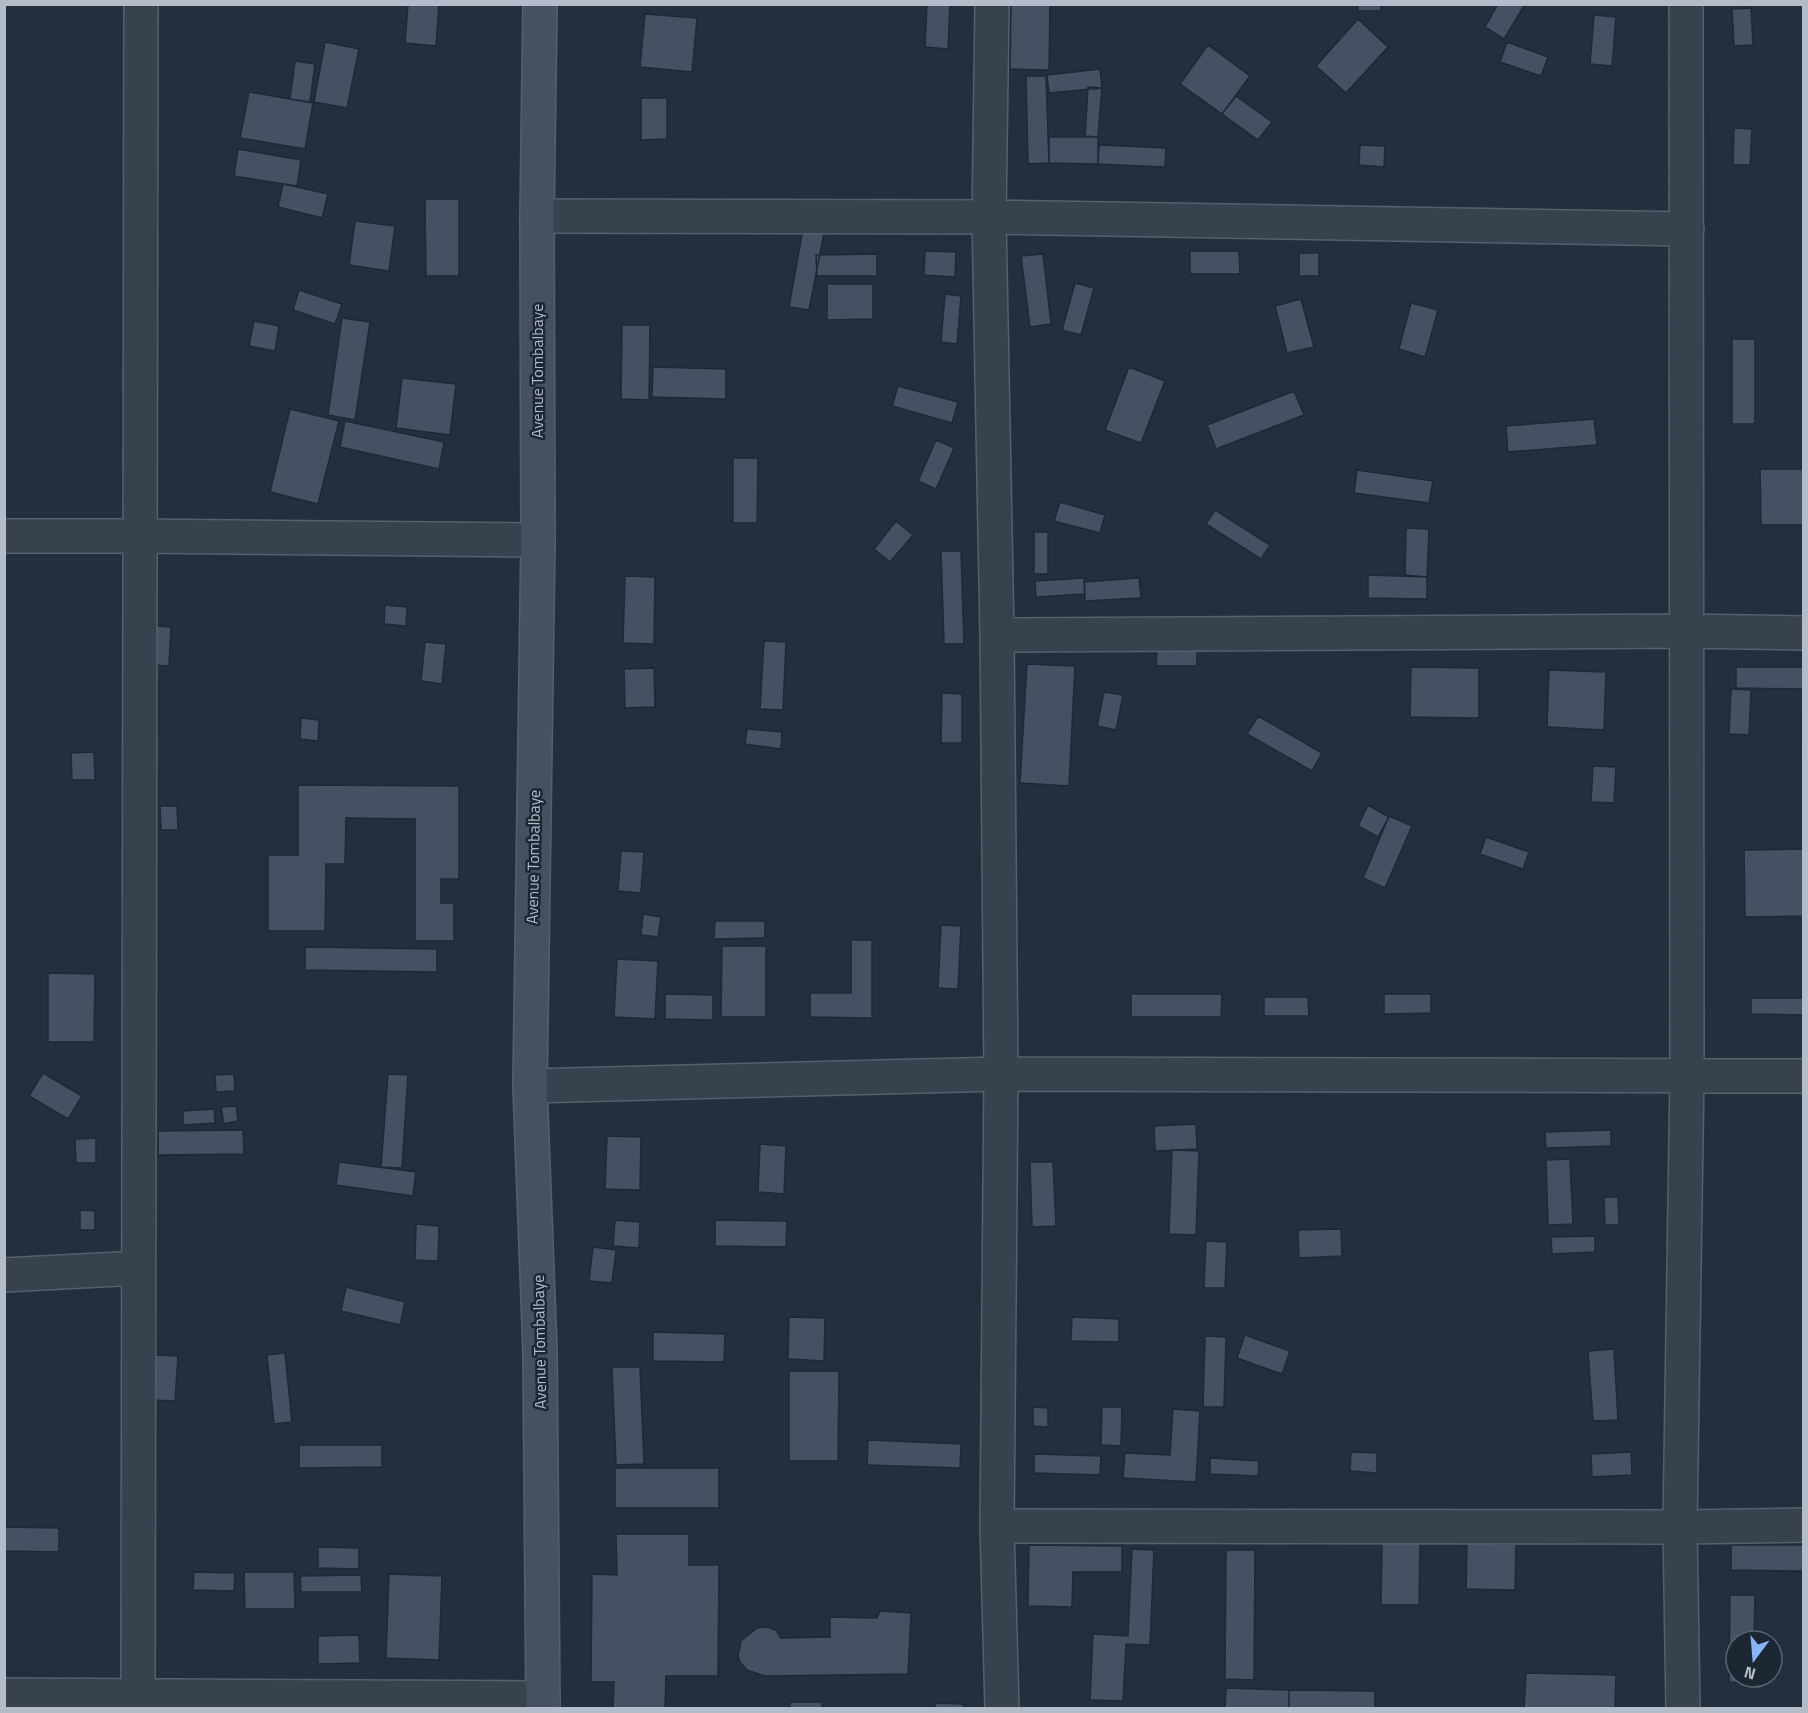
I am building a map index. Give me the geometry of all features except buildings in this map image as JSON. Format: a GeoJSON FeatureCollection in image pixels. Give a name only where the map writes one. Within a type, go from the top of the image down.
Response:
{"type":"FeatureCollection","features":[{"type":"Feature","properties":{"kind":"main road","name":"Avenue Tombalbaye"},"geometry":{"type":"LineString","coordinates":[[540,4],[537,216],[538,540],[530,1086],[540,1351],[543,1703]]}},
{"type":"Feature","properties":{"kind":"street"},"geometry":{"type":"LineString","coordinates":[[138,1694],[141,4]]}},
{"type":"Feature","properties":{"kind":"street"},"geometry":{"type":"LineString","coordinates":[[992,4],[989,217],[997,635],[1001,1074],[997,1526],[1002,1708]]}},
{"type":"Feature","properties":{"kind":"street"},"geometry":{"type":"LineString","coordinates":[[1683,1708],[1680,1527],[1687,1074],[1686,4]]}},
{"type":"Feature","properties":{"kind":"street"},"geometry":{"type":"LineString","coordinates":[[537,216],[989,217],[1687,230]]}},
{"type":"Feature","properties":{"kind":"street"},"geometry":{"type":"LineString","coordinates":[[4,536],[538,540]]}},
{"type":"Feature","properties":{"kind":"street"},"geometry":{"type":"LineString","coordinates":[[997,635],[1687,631],[1803,633]]}},
{"type":"Feature","properties":{"kind":"street"},"geometry":{"type":"LineString","coordinates":[[530,1086],[1001,1074],[1803,1076]]}},
{"type":"Feature","properties":{"kind":"street"},"geometry":{"type":"LineString","coordinates":[[4,1275],[138,1268]]}},
{"type":"Feature","properties":{"kind":"street"},"geometry":{"type":"LineString","coordinates":[[997,1526],[1680,1527],[1803,1525]]}},
{"type":"Feature","properties":{"kind":"street"},"geometry":{"type":"LineString","coordinates":[[4,1695],[138,1694],[543,1703]]}}]}
